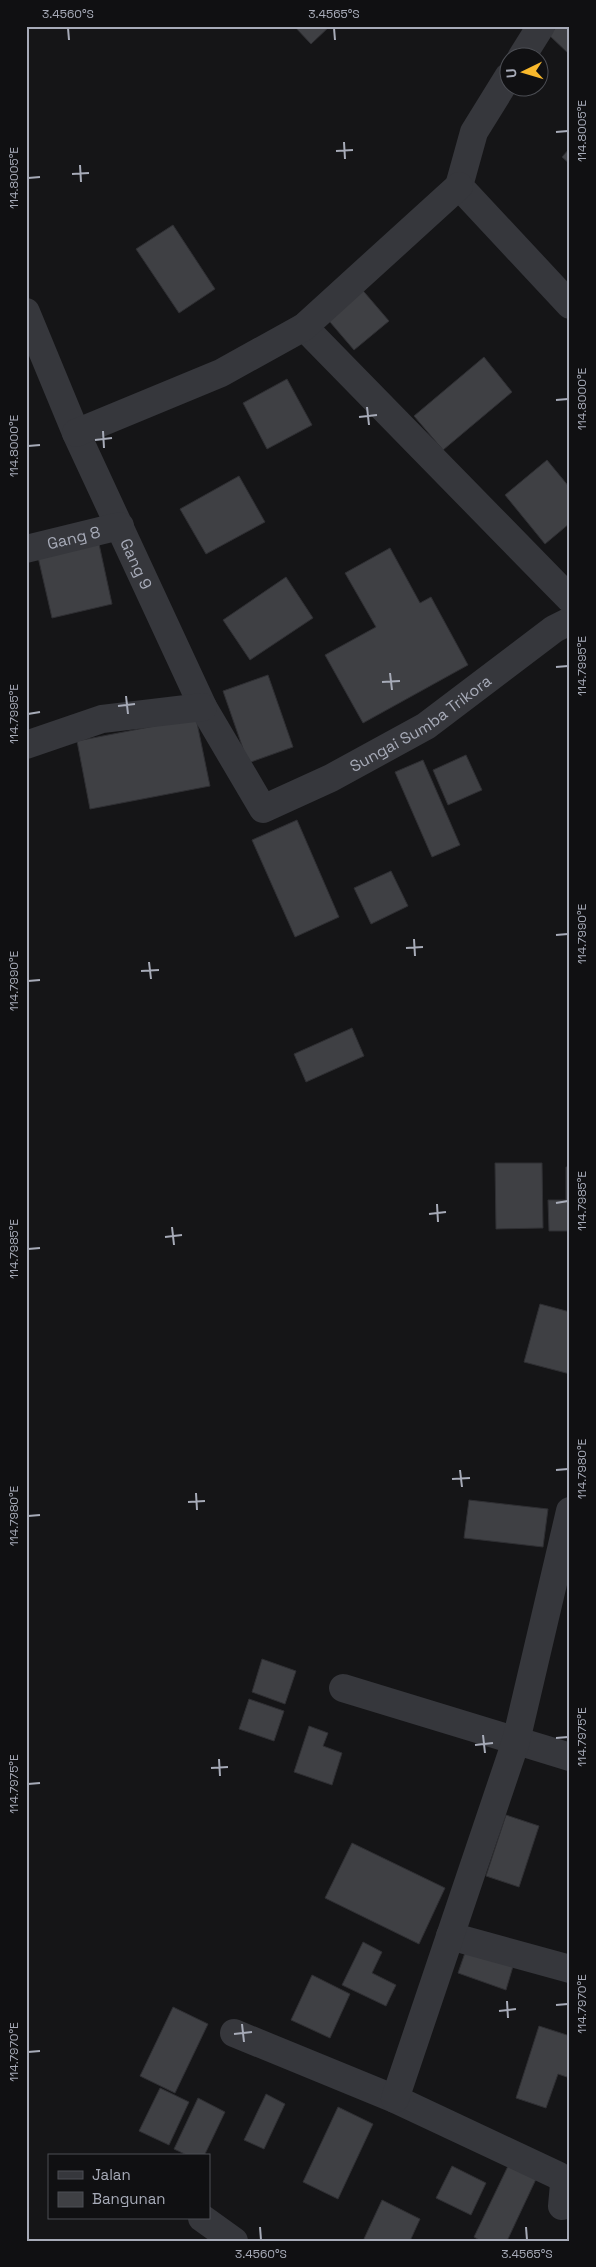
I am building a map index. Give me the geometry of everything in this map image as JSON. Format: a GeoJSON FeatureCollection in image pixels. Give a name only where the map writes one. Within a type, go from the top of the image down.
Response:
{"type":"FeatureCollection","features":[{"type":"Feature","properties":{"kind":"street"},"geometry":{"type":"LineString","coordinates":[[527,48],[541,26]]}},
{"type":"Feature","properties":{"kind":"street"},"geometry":{"type":"LineString","coordinates":[[76,433],[221,373],[304,327],[459,186],[474,132],[498,93]]}},
{"type":"Feature","properties":{"kind":"street"},"geometry":{"type":"LineString","coordinates":[[459,186],[570,305]]}},
{"type":"Feature","properties":{"kind":"street","name":"Gang 9"},"geometry":{"type":"LineString","coordinates":[[26,312],[76,433],[203,707],[263,809]]}},
{"type":"Feature","properties":{"kind":"street"},"geometry":{"type":"LineString","coordinates":[[304,327],[570,599]]}},
{"type":"Feature","properties":{"kind":"street","name":"Gang 8"},"geometry":{"type":"LineString","coordinates":[[26,549],[120,526]]}},
{"type":"Feature","properties":{"kind":"street","name":"Sungai Sumba Trikora"},"geometry":{"type":"LineString","coordinates":[[263,809],[331,778],[426,726],[554,629],[570,621]]}},
{"type":"Feature","properties":{"kind":"street"},"geometry":{"type":"LineString","coordinates":[[26,746],[102,719],[203,707]]}},
{"type":"Feature","properties":{"kind":"street"},"geometry":{"type":"LineString","coordinates":[[395,2099],[516,1741],[570,1511]]}},
{"type":"Feature","properties":{"kind":"street"},"geometry":{"type":"LineString","coordinates":[[343,1688],[570,1757]]}},
{"type":"Feature","properties":{"kind":"street"},"geometry":{"type":"LineString","coordinates":[[450,1936],[570,1969]]}},
{"type":"Feature","properties":{"kind":"street"},"geometry":{"type":"LineString","coordinates":[[234,2033],[395,2099],[559,2176],[564,2184],[562,2206]]}},
{"type":"Feature","properties":{"kind":"street"},"geometry":{"type":"LineString","coordinates":[[205,2220],[234,2241]]}},
{"type":"Feature","properties":{"kind":"building"},"geometry":{"type":"Polygon","coordinates":[[[294,26],[330,26],[311,44],[294,26]]]}},
{"type":"Feature","properties":{"kind":"building"},"geometry":{"type":"Polygon","coordinates":[[[558,26],[570,26],[570,55],[549,35],[558,26]]]}},
{"type":"Feature","properties":{"kind":"building"},"geometry":{"type":"Polygon","coordinates":[[[570,148],[570,164],[562,157],[570,148]]]}},
{"type":"Feature","properties":{"kind":"building"},"geometry":{"type":"Polygon","coordinates":[[[173,225],[215,289],[179,313],[136,249],[173,225]]]}},
{"type":"Feature","properties":{"kind":"building"},"geometry":{"type":"Polygon","coordinates":[[[359,286],[389,321],[354,350],[324,315],[359,286]]]}},
{"type":"Feature","properties":{"kind":"building"},"geometry":{"type":"Polygon","coordinates":[[[484,357],[512,392],[443,450],[414,416],[484,357]]]}},
{"type":"Feature","properties":{"kind":"building"},"geometry":{"type":"Polygon","coordinates":[[[287,379],[312,425],[267,449],[243,403],[287,379]]]}},
{"type":"Feature","properties":{"kind":"building"},"geometry":{"type":"Polygon","coordinates":[[[547,460],[570,488],[570,523],[545,544],[505,495],[547,460]]]}},
{"type":"Feature","properties":{"kind":"building"},"geometry":{"type":"Polygon","coordinates":[[[239,476],[265,522],[206,554],[180,509],[239,476]]]}},
{"type":"Feature","properties":{"kind":"building"},"geometry":{"type":"Polygon","coordinates":[[[99,544],[112,604],[52,618],[38,557],[99,544]]]}},
{"type":"Feature","properties":{"kind":"building"},"geometry":{"type":"Polygon","coordinates":[[[390,548],[420,603],[431,597],[468,665],[363,723],[325,655],[376,627],[345,573],[390,548]]]}},
{"type":"Feature","properties":{"kind":"building"},"geometry":{"type":"Polygon","coordinates":[[[286,577],[313,618],[250,660],[223,620],[286,577]]]}},
{"type":"Feature","properties":{"kind":"building"},"geometry":{"type":"Polygon","coordinates":[[[268,675],[293,747],[248,763],[223,691],[268,675]]]}},
{"type":"Feature","properties":{"kind":"building"},"geometry":{"type":"Polygon","coordinates":[[[196,718],[210,786],[90,809],[77,741],[196,718]]]}},
{"type":"Feature","properties":{"kind":"building"},"geometry":{"type":"Polygon","coordinates":[[[466,755],[482,790],[448,805],[433,770],[466,755]]]}},
{"type":"Feature","properties":{"kind":"building"},"geometry":{"type":"Polygon","coordinates":[[[423,760],[460,845],[432,857],[395,772],[423,760]]]}},
{"type":"Feature","properties":{"kind":"building"},"geometry":{"type":"Polygon","coordinates":[[[297,820],[339,917],[295,937],[252,840],[297,820]]]}},
{"type":"Feature","properties":{"kind":"building"},"geometry":{"type":"Polygon","coordinates":[[[391,871],[408,906],[371,924],[354,888],[391,871]]]}},
{"type":"Feature","properties":{"kind":"building"},"geometry":{"type":"Polygon","coordinates":[[[352,1028],[364,1056],[306,1082],[294,1054],[352,1028]]]}},
{"type":"Feature","properties":{"kind":"building"},"geometry":{"type":"Polygon","coordinates":[[[495,1163],[542,1163],[543,1228],[496,1229],[495,1163]]]}},
{"type":"Feature","properties":{"kind":"building"},"geometry":{"type":"Polygon","coordinates":[[[566,1167],[570,1167],[570,1231],[549,1231],[548,1200],[566,1200],[566,1167]]]}},
{"type":"Feature","properties":{"kind":"building"},"geometry":{"type":"Polygon","coordinates":[[[540,1304],[570,1312],[570,1374],[524,1362],[540,1304]]]}},
{"type":"Feature","properties":{"kind":"building"},"geometry":{"type":"Polygon","coordinates":[[[469,1500],[548,1509],[543,1547],[464,1538],[469,1500]]]}},
{"type":"Feature","properties":{"kind":"building"},"geometry":{"type":"Polygon","coordinates":[[[262,1659],[296,1671],[285,1704],[252,1692],[262,1659]]]}},
{"type":"Feature","properties":{"kind":"building"},"geometry":{"type":"Polygon","coordinates":[[[249,1699],[284,1711],[274,1741],[239,1729],[249,1699]]]}},
{"type":"Feature","properties":{"kind":"building"},"geometry":{"type":"Polygon","coordinates":[[[309,1726],[328,1733],[323,1746],[342,1753],[332,1785],[294,1772],[309,1726]]]}},
{"type":"Feature","properties":{"kind":"building"},"geometry":{"type":"Polygon","coordinates":[[[506,1815],[539,1826],[519,1887],[486,1876],[506,1815]]]}},
{"type":"Feature","properties":{"kind":"building"},"geometry":{"type":"Polygon","coordinates":[[[352,1843],[445,1888],[419,1944],[325,1898],[352,1843]]]}},
{"type":"Feature","properties":{"kind":"building"},"geometry":{"type":"Polygon","coordinates":[[[363,1942],[382,1952],[372,1973],[396,1985],[386,2006],[342,1985],[363,1942]]]}},
{"type":"Feature","properties":{"kind":"building"},"geometry":{"type":"Polygon","coordinates":[[[467,1947],[514,1963],[506,1990],[458,1973],[467,1947]]]}},
{"type":"Feature","properties":{"kind":"building"},"geometry":{"type":"Polygon","coordinates":[[[312,1975],[350,1994],[330,2038],[291,2020],[312,1975]]]}},
{"type":"Feature","properties":{"kind":"building"},"geometry":{"type":"Polygon","coordinates":[[[173,2007],[208,2024],[175,2093],[140,2076],[173,2007]]]}},
{"type":"Feature","properties":{"kind":"building"},"geometry":{"type":"Polygon","coordinates":[[[539,2026],[570,2036],[570,2078],[558,2074],[546,2108],[516,2098],[539,2026]]]}},
{"type":"Feature","properties":{"kind":"building"},"geometry":{"type":"Polygon","coordinates":[[[160,2088],[189,2102],[169,2145],[139,2131],[160,2088]]]}},
{"type":"Feature","properties":{"kind":"building"},"geometry":{"type":"Polygon","coordinates":[[[266,2094],[285,2104],[264,2149],[244,2140],[266,2094]]]}},
{"type":"Feature","properties":{"kind":"building"},"geometry":{"type":"Polygon","coordinates":[[[198,2098],[225,2112],[205,2154],[185,2154],[174,2149],[198,2098]]]}},
{"type":"Feature","properties":{"kind":"building"},"geometry":{"type":"Polygon","coordinates":[[[338,2107],[373,2124],[338,2199],[303,2182],[338,2107]]]}},
{"type":"Feature","properties":{"kind":"building"},"geometry":{"type":"Polygon","coordinates":[[[509,2164],[537,2177],[507,2241],[481,2241],[474,2237],[509,2164]]]}},
{"type":"Feature","properties":{"kind":"building"},"geometry":{"type":"Polygon","coordinates":[[[452,2166],[486,2183],[471,2215],[436,2198],[452,2166]]]}},
{"type":"Feature","properties":{"kind":"building"},"geometry":{"type":"Polygon","coordinates":[[[382,2200],[420,2219],[410,2241],[363,2241],[382,2200]]]}}]}
